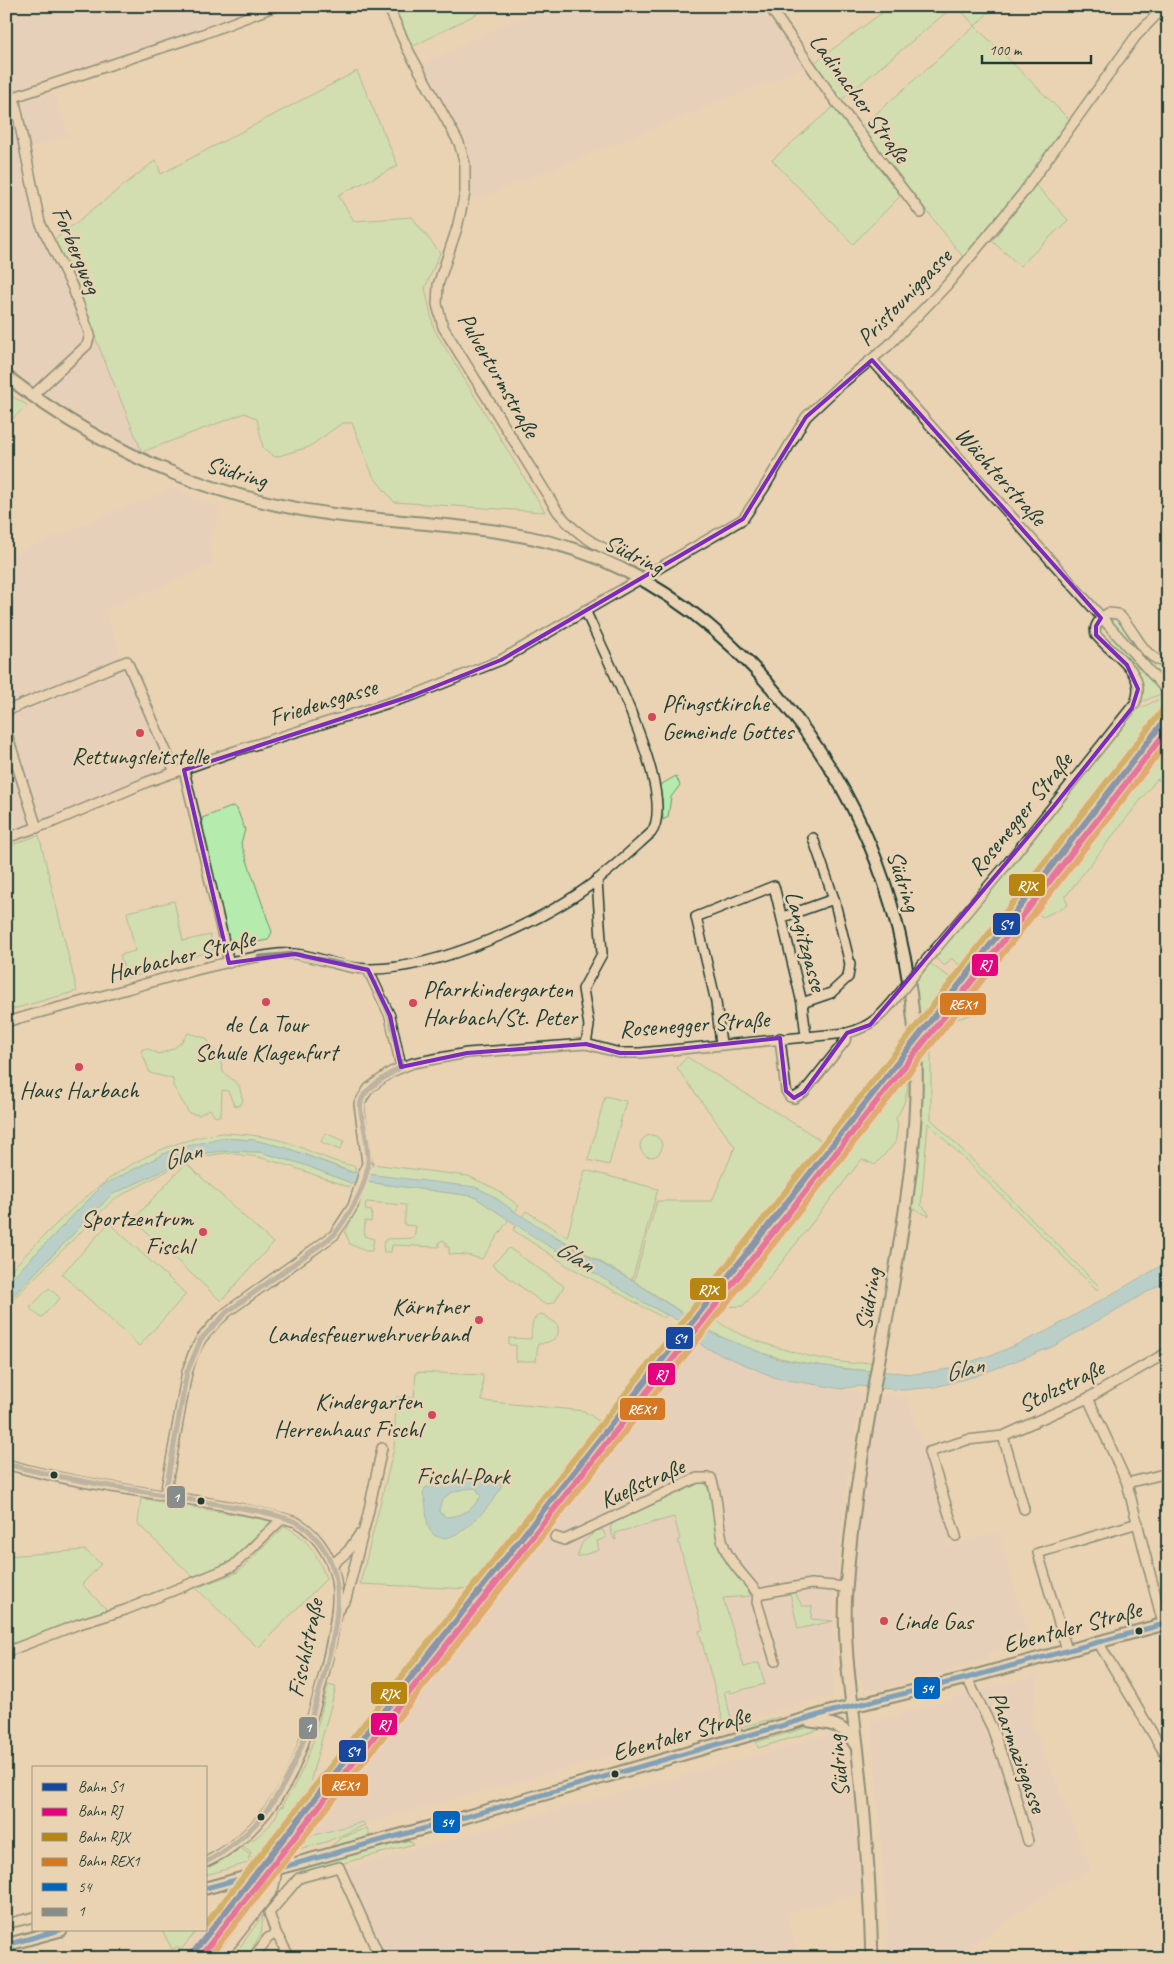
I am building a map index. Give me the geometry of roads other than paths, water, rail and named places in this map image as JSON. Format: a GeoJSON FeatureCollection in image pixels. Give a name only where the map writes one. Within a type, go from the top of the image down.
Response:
{"type":"FeatureCollection","features":[{"type":"Feature","properties":{"kind":"main road","name":"Südring"},"geometry":{"type":"LineString","coordinates":[[6,376],[66,420],[133,457],[187,479],[239,496],[324,514],[512,532],[558,544],[599,558],[639,578],[693,612],[723,638],[766,680],[788,706],[821,752],[844,792],[869,843],[890,899],[911,992],[916,1050],[916,1102],[906,1209],[855,1504],[846,1587],[845,1639],[868,1854],[872,1958]]}},
{"type":"Feature","properties":{"kind":"main road","name":"Ebentaler Straße"},"geometry":{"type":"LineString","coordinates":[[208,1887],[430,1828],[804,1720],[1166,1624]]}},
{"type":"Feature","properties":{"kind":"main road"},"geometry":{"type":"LineString","coordinates":[[804,1720],[842,1727],[850,1734],[858,1750]]}},
{"type":"Feature","properties":{"kind":"main road"},"geometry":{"type":"LineString","coordinates":[[6,1945],[54,1932]]}},
{"type":"Feature","properties":{"kind":"street"},"geometry":{"type":"LineString","coordinates":[[10,97],[203,34],[276,6]]}},
{"type":"Feature","properties":{"kind":"street","name":"Pulverturmstraße"},"geometry":{"type":"LineString","coordinates":[[388,6],[407,48],[459,143],[465,164],[464,193],[458,228],[438,285],[437,304],[443,327],[558,512],[571,528],[588,541],[655,570]]}},
{"type":"Feature","properties":{"kind":"street","name":"Ladinacher Straße"},"geometry":{"type":"LineString","coordinates":[[769,6],[833,98],[920,213]]}},
{"type":"Feature","properties":{"kind":"street","name":"Pristouniggasse"},"geometry":{"type":"LineString","coordinates":[[639,578],[743,519],[764,488],[806,417],[840,385],[872,360],[923,311],[1023,193],[1136,36],[1165,6]]}},
{"type":"Feature","properties":{"kind":"street","name":"Forbergweg"},"geometry":{"type":"LineString","coordinates":[[10,97],[40,223],[72,286],[90,335],[87,345],[32,396]]}},
{"type":"Feature","properties":{"kind":"street","name":"Wächterstraße"},"geometry":{"type":"LineString","coordinates":[[872,360],[1101,618]]}},
{"type":"Feature","properties":{"kind":"street","name":"Friedensgasse"},"geometry":{"type":"LineString","coordinates":[[6,838],[37,828],[102,799],[235,751],[414,694],[501,660],[639,578]]}},
{"type":"Feature","properties":{"kind":"street"},"geometry":{"type":"LineString","coordinates":[[585,610],[645,748],[658,808],[657,825],[651,833],[596,880],[602,954],[583,989],[589,1026],[586,1044]]}},
{"type":"Feature","properties":{"kind":"street"},"geometry":{"type":"LineString","coordinates":[[1168,664],[1157,660],[1144,648],[1118,614],[1108,613],[1101,618],[1168,692]]}},
{"type":"Feature","properties":{"kind":"street","name":"Rosenegger Straße"},"geometry":{"type":"LineString","coordinates":[[165,1495],[187,1372],[193,1354],[201,1339],[227,1312],[334,1235],[348,1215],[366,1170],[368,1158],[360,1124],[359,1104],[363,1094],[375,1082],[401,1067],[467,1053],[586,1044],[620,1053],[847,1033],[876,1021],[1007,864],[1135,703],[1138,689],[1134,676],[1123,661],[1096,636],[1096,626],[1101,618]]}},
{"type":"Feature","properties":{"kind":"street"},"geometry":{"type":"LineString","coordinates":[[6,711],[126,661],[180,771],[228,963]]}},
{"type":"Feature","properties":{"kind":"street"},"geometry":{"type":"LineString","coordinates":[[6,731],[37,828]]}},
{"type":"Feature","properties":{"kind":"street"},"geometry":{"type":"LineString","coordinates":[[802,1003],[835,990],[844,981],[850,970],[834,899],[813,838]]}},
{"type":"Feature","properties":{"kind":"street","name":"Harbacher Straße"},"geometry":{"type":"LineString","coordinates":[[6,1022],[159,979],[271,955],[295,954],[368,970],[397,969],[464,950],[543,914],[596,880]]}},
{"type":"Feature","properties":{"kind":"street","name":"Langitzgasse"},"geometry":{"type":"LineString","coordinates":[[721,1044],[716,1002],[696,917],[774,886],[783,917],[802,1003],[806,1036]]}},
{"type":"Feature","properties":{"kind":"street"},"geometry":{"type":"LineString","coordinates":[[783,917],[834,899]]}},
{"type":"Feature","properties":{"kind":"street"},"geometry":{"type":"LineString","coordinates":[[368,970],[390,1016],[401,1067]]}},
{"type":"Feature","properties":{"kind":"street"},"geometry":{"type":"LineString","coordinates":[[780,1038],[786,1092],[790,1097],[794,1098],[804,1092],[844,1041],[847,1033]]}},
{"type":"Feature","properties":{"kind":"street","name":"Stolzstraße"},"geometry":{"type":"LineString","coordinates":[[956,1536],[929,1452],[967,1440],[1003,1436],[1088,1398],[1168,1352]]}},
{"type":"Feature","properties":{"kind":"street"},"geometry":{"type":"LineString","coordinates":[[1088,1398],[1127,1483],[1166,1624]]}},
{"type":"Feature","properties":{"kind":"street"},"geometry":{"type":"LineString","coordinates":[[1003,1436],[1024,1509]]}},
{"type":"Feature","properties":{"kind":"street"},"geometry":{"type":"LineString","coordinates":[[336,1614],[346,1599],[382,1448]]}},
{"type":"Feature","properties":{"kind":"street","name":"Fischlstraße"},"geometry":{"type":"LineString","coordinates":[[6,1464],[79,1482],[165,1495],[296,1522],[308,1529],[323,1548],[332,1565],[337,1590],[336,1614],[308,1726],[287,1782],[264,1817],[243,1838],[208,1861]]}},
{"type":"Feature","properties":{"kind":"street"},"geometry":{"type":"LineString","coordinates":[[1127,1483],[1168,1473]]}},
{"type":"Feature","properties":{"kind":"street","name":"Kueßstraße"},"geometry":{"type":"LineString","coordinates":[[555,1537],[564,1540],[697,1478],[711,1478],[716,1492],[726,1551],[758,1594],[757,1602],[775,1661]]}},
{"type":"Feature","properties":{"kind":"street"},"geometry":{"type":"LineString","coordinates":[[6,1652],[125,1610],[233,1566],[283,1518]]}},
{"type":"Feature","properties":{"kind":"street"},"geometry":{"type":"LineString","coordinates":[[1068,1650],[1038,1553],[1138,1523]]}},
{"type":"Feature","properties":{"kind":"street"},"geometry":{"type":"LineString","coordinates":[[332,1565],[348,1551],[364,1528]]}},
{"type":"Feature","properties":{"kind":"street"},"geometry":{"type":"LineString","coordinates":[[758,1594],[811,1584],[846,1587]]}},
{"type":"Feature","properties":{"kind":"street"},"geometry":{"type":"LineString","coordinates":[[1098,1642],[1168,1759]]}},
{"type":"Feature","properties":{"kind":"street","name":"Pharmaziegasse"},"geometry":{"type":"LineString","coordinates":[[967,1678],[992,1728],[1012,1784],[1028,1841]]}},
{"type":"Feature","properties":{"kind":"street"},"geometry":{"type":"LineString","coordinates":[[290,1958],[276,1933],[269,1913],[294,1881],[339,1867],[380,1958]]}},
{"type":"Feature","properties":{"kind":"street"},"geometry":{"type":"LineString","coordinates":[[222,1957],[273,1890],[276,1877],[275,1868]]}},
{"type":"Feature","properties":{"kind":"street"},"geometry":{"type":"LineString","coordinates":[[6,1924],[32,1918]]}},
{"type":"Feature","properties":{"kind":"street"},"geometry":{"type":"LineString","coordinates":[[253,1958],[268,1938],[276,1933]]}},
{"type":"Feature","properties":{"kind":"water","name":"Glan"},"geometry":{"type":"Polygon","coordinates":[[[220,1138],[254,1140],[287,1148],[350,1172],[475,1187],[490,1194],[515,1212],[582,1253],[632,1280],[713,1334],[778,1359],[845,1369],[915,1374],[949,1369],[1000,1352],[1047,1331],[1168,1262],[1168,1280],[1052,1347],[976,1376],[935,1387],[903,1390],[857,1386],[842,1389],[776,1378],[704,1347],[693,1331],[679,1321],[639,1300],[539,1240],[473,1196],[366,1182],[351,1183],[302,1164],[260,1152],[223,1151],[198,1154],[111,1195],[6,1303],[6,1284],[103,1185],[170,1151],[220,1138]]]}},
{"type":"Feature","properties":{"kind":"water"},"geometry":{"type":"Polygon","coordinates":[[[684,1349],[689,1349],[690,1356],[668,1383],[663,1379],[663,1375],[684,1349]]]}},
{"type":"Feature","properties":{"kind":"water"},"geometry":{"type":"Polygon","coordinates":[[[468,1476],[492,1478],[502,1485],[492,1502],[473,1522],[462,1531],[441,1538],[433,1534],[428,1526],[423,1494],[425,1488],[468,1476]],[[476,1488],[457,1491],[443,1500],[439,1512],[446,1517],[462,1514],[470,1509],[481,1496],[476,1488]]]}},
{"type":"Feature","properties":{"kind":"rail line","name":"RJX"},"geometry":{"type":"LineString","coordinates":[[208,1921],[964,966],[1162,711]]}},
{"type":"Feature","properties":{"kind":"rail line","name":"S1"},"geometry":{"type":"LineString","coordinates":[[189,1958],[970,971],[1168,716]]}},
{"type":"Feature","properties":{"kind":"rail line","name":"RJ"},"geometry":{"type":"LineString","coordinates":[[199,1958],[976,976],[1168,729]]}},
{"type":"Feature","properties":{"kind":"rail line","name":"REX1"},"geometry":{"type":"LineString","coordinates":[[208,1958],[982,980],[1168,741]]}},
{"type":"Feature","properties":{"kind":"place","name":"Pfingstkirche Gemeinde Gottes"},"geometry":{"type":"Point","coordinates":[652,717]}},
{"type":"Feature","properties":{"kind":"place","name":"Rettungsleitstelle"},"geometry":{"type":"Point","coordinates":[140,733]}},
{"type":"Feature","properties":{"kind":"place","name":"de La Tour Schule Klagenfurt"},"geometry":{"type":"Point","coordinates":[266,1002]}},
{"type":"Feature","properties":{"kind":"place","name":"Pfarrkindergarten Harbach/St. Peter"},"geometry":{"type":"Point","coordinates":[413,1003]}},
{"type":"Feature","properties":{"kind":"place","name":"Haus Harbach"},"geometry":{"type":"Point","coordinates":[79,1067]}},
{"type":"Feature","properties":{"kind":"place","name":"Sportzentrum Fischl"},"geometry":{"type":"Point","coordinates":[203,1232]}},
{"type":"Feature","properties":{"kind":"place","name":"Kärntner Landesfeuerwehrverband"},"geometry":{"type":"Point","coordinates":[479,1320]}},
{"type":"Feature","properties":{"kind":"place","name":"Kindergarten Herrenhaus Fischl"},"geometry":{"type":"Point","coordinates":[432,1415]}},
{"type":"Feature","properties":{"kind":"place","name":"Linde Gas"},"geometry":{"type":"Point","coordinates":[884,1621]}},
{"type":"Feature","properties":{"kind":"park label","name":"Fischl-Park"},"geometry":{"type":"Point","coordinates":[463,1476]}}]}
